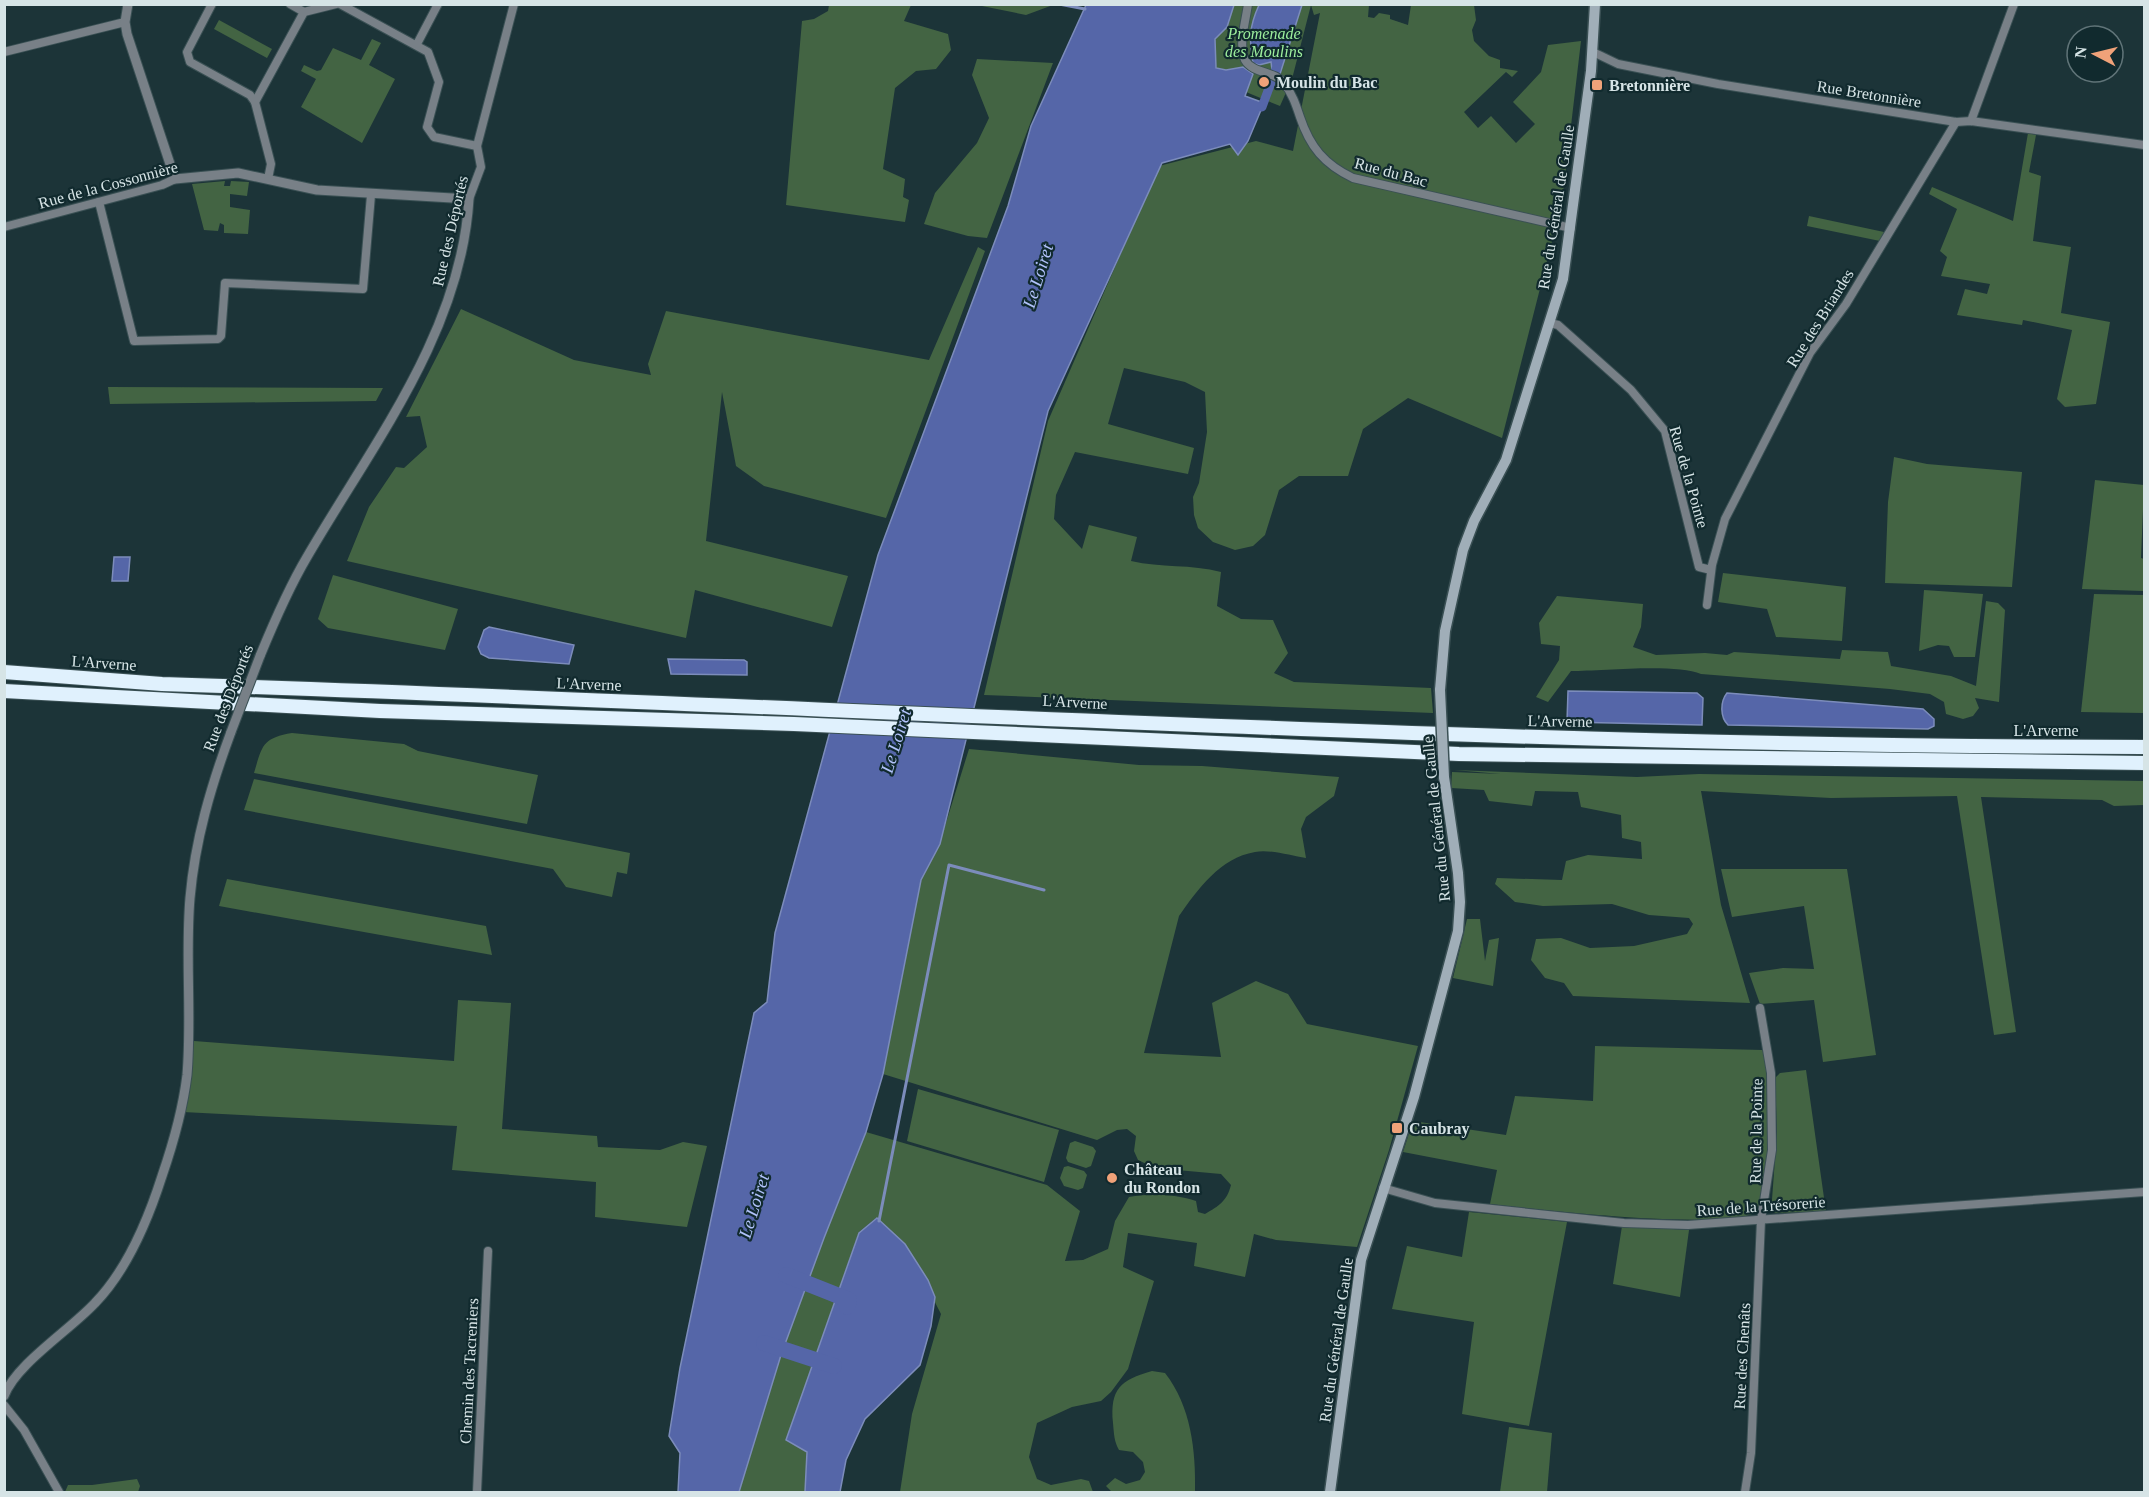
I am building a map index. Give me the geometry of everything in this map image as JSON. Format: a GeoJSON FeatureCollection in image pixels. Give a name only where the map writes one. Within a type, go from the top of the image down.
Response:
{"type":"FeatureCollection","features":[{"type":"Feature","properties":{"kind":"highway","name":"L'Arverne"},"geometry":{"type":"LineString","coordinates":[[4,672],[162,684],[1005,715],[1459,735],[1922,747],[2145,747]]}},
{"type":"Feature","properties":{"kind":"highway","name":"L'Arverne"},"geometry":{"type":"LineString","coordinates":[[4,691],[380,711],[794,724],[1459,754],[2145,763]]}},
{"type":"Feature","properties":{"kind":"main road","name":"Rue du Général de Gaulle"},"geometry":{"type":"LineString","coordinates":[[1329,1492],[1354,1293],[1368,1233],[1417,1085],[1458,931],[1460,902],[1458,873],[1444,777],[1440,690],[1445,631],[1463,549],[1474,521],[1506,460],[1563,279],[1593,52],[1595,4]]}},
{"type":"Feature","properties":{"kind":"street"},"geometry":{"type":"LineString","coordinates":[[128,4],[125,22],[175,179]]}},
{"type":"Feature","properties":{"kind":"street"},"geometry":{"type":"LineString","coordinates":[[212,4],[187,52],[190,62],[250,95],[255,102],[271,164],[268,179]]}},
{"type":"Feature","properties":{"kind":"street"},"geometry":{"type":"LineString","coordinates":[[290,4],[304,12],[338,4],[417,44],[428,52],[439,82],[428,127],[434,137],[477,146]]}},
{"type":"Feature","properties":{"kind":"street"},"geometry":{"type":"LineString","coordinates":[[417,44],[438,4]]}},
{"type":"Feature","properties":{"kind":"street","name":"Rue des Déportés"},"geometry":{"type":"LineString","coordinates":[[4,1396],[13,1378],[97,1302],[116,1275],[138,1236],[163,1175],[187,1077],[188,945],[197,846],[214,779],[260,656],[291,586],[405,393],[449,300],[461,259],[469,199],[482,166],[477,146],[514,4]]}},
{"type":"Feature","properties":{"kind":"street","name":"Rue du Bac"},"geometry":{"type":"LineString","coordinates":[[1248,4],[1242,45],[1245,60],[1254,68],[1279,78],[1293,97],[1311,146],[1336,170],[1353,178],[1571,228]]}},
{"type":"Feature","properties":{"kind":"street"},"geometry":{"type":"LineString","coordinates":[[1971,121],[2014,4]]}},
{"type":"Feature","properties":{"kind":"street"},"geometry":{"type":"LineString","coordinates":[[255,102],[304,12]]}},
{"type":"Feature","properties":{"kind":"street"},"geometry":{"type":"LineString","coordinates":[[4,52],[125,22]]}},
{"type":"Feature","properties":{"kind":"street","name":"Rue Bretonnière"},"geometry":{"type":"LineString","coordinates":[[1593,52],[1618,64],[1718,84],[1956,122],[1971,121],[2145,145]]}},
{"type":"Feature","properties":{"kind":"street","name":"Rue des Briandes"},"geometry":{"type":"LineString","coordinates":[[1711,570],[1725,519],[1810,353],[1846,304],[1956,122]]}},
{"type":"Feature","properties":{"kind":"street","name":"Rue de la Cossonnière"},"geometry":{"type":"LineString","coordinates":[[4,227],[175,179],[224,173],[268,179],[317,190],[469,199]]}},
{"type":"Feature","properties":{"kind":"street"},"geometry":{"type":"LineString","coordinates":[[99,202],[134,341],[208,340],[218,339],[221,336],[225,283],[363,289],[371,195]]}},
{"type":"Feature","properties":{"kind":"street","name":"Rue de la Pointe"},"geometry":{"type":"LineString","coordinates":[[1550,323],[1558,325],[1631,390],[1665,431],[1699,567],[1711,570]]}},
{"type":"Feature","properties":{"kind":"street"},"geometry":{"type":"LineString","coordinates":[[1707,605],[1711,570]]}},
{"type":"Feature","properties":{"kind":"street","name":"Rue de la Pointe"},"geometry":{"type":"LineString","coordinates":[[1760,1008],[1771,1073],[1773,1110],[1770,1172],[1761,1220]]}},
{"type":"Feature","properties":{"kind":"street","name":"Rue de la Trésorerie"},"geometry":{"type":"LineString","coordinates":[[1383,1188],[1435,1203],[1624,1223],[1688,1225],[2145,1192]]}},
{"type":"Feature","properties":{"kind":"street","name":"Rue des Chenâts"},"geometry":{"type":"LineString","coordinates":[[1745,1492],[1750,1461],[1761,1220]]}},
{"type":"Feature","properties":{"kind":"street","name":"Chemin des Tacreniers"},"geometry":{"type":"LineString","coordinates":[[477,1492],[488,1251]]}},
{"type":"Feature","properties":{"kind":"street"},"geometry":{"type":"LineString","coordinates":[[4,1405],[24,1430],[59,1492]]}},
{"type":"Feature","properties":{"kind":"green space"},"geometry":{"type":"Polygon","coordinates":[[[977,4],[1053,5],[1026,15],[977,4]]]}},
{"type":"Feature","properties":{"kind":"green space"},"geometry":{"type":"Polygon","coordinates":[[[829,5],[911,5],[904,21],[948,34],[951,50],[936,69],[916,71],[895,88],[883,169],[905,179],[903,197],[909,200],[905,222],[786,205],[802,21],[814,19],[828,11],[829,5]]]}},
{"type":"Feature","properties":{"kind":"green space","name":"Promenade des Moulins"},"geometry":{"type":"Polygon","coordinates":[[[1232,5],[1311,5],[1292,79],[1280,106],[1246,92],[1226,70],[1216,68],[1215,38],[1229,23],[1232,5]]]}},
{"type":"Feature","properties":{"kind":"green space"},"geometry":{"type":"Polygon","coordinates":[[[1311,5],[1369,5],[1368,17],[1374,18],[1379,13],[1390,15],[1390,19],[1408,25],[1411,5],[1474,5],[1476,20],[1472,30],[1474,41],[1489,56],[1500,60],[1500,68],[1518,71],[1512,77],[1506,72],[1464,112],[1478,128],[1491,116],[1516,143],[1535,124],[1513,102],[1541,72],[1548,45],[1581,41],[1562,202],[1502,438],[1408,398],[1363,429],[1348,476],[1299,476],[1279,490],[1265,535],[1253,546],[1235,550],[1213,542],[1198,528],[1194,515],[1193,497],[1199,483],[1207,432],[1205,392],[1185,382],[1124,368],[1108,424],[1194,448],[1188,474],[1075,452],[1056,495],[1054,519],[1082,549],[1089,525],[1137,537],[1131,561],[1221,572],[1217,606],[1241,619],[1273,620],[1288,653],[1274,673],[1294,682],[1431,688],[1433,713],[984,695],[1048,421],[1159,166],[1256,141],[1293,151],[1320,13],[1314,15],[1311,5]]]}},
{"type":"Feature","properties":{"kind":"green space"},"geometry":{"type":"Polygon","coordinates":[[[219,20],[272,49],[267,58],[214,29],[219,20]]]}},
{"type":"Feature","properties":{"kind":"green space"},"geometry":{"type":"Polygon","coordinates":[[[372,39],[381,43],[369,65],[395,79],[362,143],[301,107],[316,79],[301,71],[304,65],[317,71],[321,70],[333,48],[361,60],[372,39]]]}},
{"type":"Feature","properties":{"kind":"green space"},"geometry":{"type":"Polygon","coordinates":[[[977,59],[1053,63],[987,238],[968,236],[924,224],[935,193],[977,143],[989,118],[972,75],[977,59]]]}},
{"type":"Feature","properties":{"kind":"green space"},"geometry":{"type":"Polygon","coordinates":[[[2028,133],[2036,135],[2029,172],[2041,176],[2033,241],[2071,247],[2061,313],[2110,322],[2096,404],[2065,407],[2057,399],[2072,330],[2023,320],[2022,325],[1957,315],[1965,289],[1987,294],[1990,284],[1941,276],[1947,257],[1940,251],[1957,209],[1929,194],[1932,187],[2013,221],[2028,133]]]}},
{"type":"Feature","properties":{"kind":"green space"},"geometry":{"type":"Polygon","coordinates":[[[225,181],[224,186],[230,186],[231,181],[249,182],[247,196],[230,194],[230,207],[250,210],[248,234],[224,233],[224,225],[220,223],[218,231],[204,230],[192,184],[225,181]]]}},
{"type":"Feature","properties":{"kind":"green space"},"geometry":{"type":"Polygon","coordinates":[[[1809,216],[1884,232],[1880,241],[1807,226],[1809,216]]]}},
{"type":"Feature","properties":{"kind":"green space"},"geometry":{"type":"Polygon","coordinates":[[[978,247],[985,251],[886,518],[764,486],[736,466],[722,392],[706,541],[848,576],[832,627],[695,590],[686,638],[347,561],[369,507],[396,467],[404,468],[427,447],[420,416],[406,417],[461,309],[574,360],[651,375],[648,364],[666,311],[929,360],[978,247]]]}},
{"type":"Feature","properties":{"kind":"green space"},"geometry":{"type":"Polygon","coordinates":[[[108,387],[383,388],[376,401],[110,404],[108,387]]]}},
{"type":"Feature","properties":{"kind":"green space"},"geometry":{"type":"Polygon","coordinates":[[[1894,457],[1927,464],[2022,472],[2012,587],[1885,583],[1888,502],[1894,457]]]}},
{"type":"Feature","properties":{"kind":"green space"},"geometry":{"type":"Polygon","coordinates":[[[2095,480],[2144,485],[2141,558],[2144,559],[2144,591],[2082,589],[2095,480]]]}},
{"type":"Feature","properties":{"kind":"green space"},"geometry":{"type":"Polygon","coordinates":[[[1723,573],[1846,587],[1842,641],[1776,637],[1767,609],[1718,602],[1723,573]]]}},
{"type":"Feature","properties":{"kind":"green space"},"geometry":{"type":"Polygon","coordinates":[[[333,575],[458,609],[445,650],[328,628],[318,619],[333,575]]]}},
{"type":"Feature","properties":{"kind":"green space"},"geometry":{"type":"Polygon","coordinates":[[[1924,590],[1983,594],[1975,657],[1954,657],[1949,646],[1938,645],[1919,651],[1924,590]]]}},
{"type":"Feature","properties":{"kind":"green space"},"geometry":{"type":"Polygon","coordinates":[[[2094,594],[2144,595],[2144,713],[2081,712],[2094,594]]]}},
{"type":"Feature","properties":{"kind":"green space"},"geometry":{"type":"Polygon","coordinates":[[[1557,596],[1643,604],[1641,627],[1633,647],[1656,655],[1705,653],[1727,655],[1734,652],[1840,659],[1842,650],[1888,652],[1891,666],[1951,676],[1976,686],[1986,601],[1998,603],[2005,610],[1999,702],[1975,698],[1979,708],[1973,716],[1963,719],[1946,714],[1944,702],[1930,694],[1701,674],[1674,669],[1638,668],[1571,671],[1548,702],[1536,697],[1559,660],[1560,646],[1541,644],[1539,623],[1557,596]]]}},
{"type":"Feature","properties":{"kind":"green space"},"geometry":{"type":"Polygon","coordinates":[[[292,733],[404,744],[418,751],[538,775],[527,824],[254,773],[265,745],[275,738],[292,733]]]}},
{"type":"Feature","properties":{"kind":"green space"},"geometry":{"type":"Polygon","coordinates":[[[969,749],[1139,765],[1202,766],[1339,777],[1334,796],[1306,817],[1301,829],[1306,858],[1267,851],[1242,855],[1211,876],[1179,916],[1144,1053],[1221,1057],[1212,1003],[1256,981],[1288,994],[1307,1024],[1418,1046],[1389,1150],[1357,1247],[1276,1240],[1254,1234],[1245,1277],[1194,1266],[1197,1243],[1128,1233],[1123,1267],[1154,1281],[1128,1369],[1111,1392],[1101,1401],[1072,1407],[1037,1423],[1029,1457],[1037,1479],[1051,1485],[1081,1479],[1089,1481],[1093,1492],[900,1492],[912,1414],[941,1314],[905,1244],[876,1218],[859,1232],[786,1440],[807,1452],[805,1492],[739,1492],[780,1355],[866,1132],[1047,1185],[1080,1211],[1065,1261],[1083,1260],[1108,1249],[1115,1221],[1129,1197],[1163,1195],[1180,1197],[1196,1201],[1198,1212],[1205,1214],[1222,1202],[1231,1185],[1221,1174],[1155,1168],[1138,1160],[1134,1151],[1136,1136],[1127,1129],[1117,1130],[1097,1140],[883,1074],[921,880],[940,842],[969,749]]]}},
{"type":"Feature","properties":{"kind":"green space"},"geometry":{"type":"Polygon","coordinates":[[[1454,770],[1637,777],[1699,774],[2144,781],[2144,805],[2114,806],[2102,800],[1981,797],[2016,1032],[1994,1035],[1957,796],[1831,798],[1701,791],[1721,905],[1750,1003],[1573,996],[1564,983],[1545,978],[1531,960],[1536,939],[1561,938],[1590,948],[1634,946],[1687,934],[1693,924],[1689,918],[1649,915],[1612,904],[1543,906],[1515,902],[1495,884],[1497,878],[1562,880],[1566,861],[1588,855],[1642,859],[1641,842],[1622,838],[1621,815],[1581,807],[1578,792],[1535,791],[1532,806],[1489,801],[1484,790],[1451,788],[1452,772],[1501,774],[1454,770]]]}},
{"type":"Feature","properties":{"kind":"green space"},"geometry":{"type":"Polygon","coordinates":[[[254,779],[630,853],[627,874],[617,872],[612,897],[566,887],[553,869],[244,810],[254,779]]]}},
{"type":"Feature","properties":{"kind":"green space"},"geometry":{"type":"Polygon","coordinates":[[[1721,869],[1847,869],[1876,1055],[1823,1062],[1814,1000],[1760,1004],[1749,973],[1783,968],[1814,969],[1804,906],[1732,917],[1721,869]]]}},
{"type":"Feature","properties":{"kind":"green space"},"geometry":{"type":"Polygon","coordinates":[[[227,879],[486,926],[492,955],[219,906],[227,879]]]}},
{"type":"Feature","properties":{"kind":"green space"},"geometry":{"type":"Polygon","coordinates":[[[1467,919],[1480,919],[1485,961],[1489,940],[1499,938],[1493,986],[1453,978],[1467,919]]]}},
{"type":"Feature","properties":{"kind":"green space"},"geometry":{"type":"Polygon","coordinates":[[[458,1000],[511,1003],[502,1129],[597,1136],[598,1147],[660,1150],[683,1142],[707,1146],[687,1227],[595,1217],[596,1182],[452,1170],[457,1126],[183,1112],[194,1041],[454,1061],[458,1000]]]}},
{"type":"Feature","properties":{"kind":"green space"},"geometry":{"type":"Polygon","coordinates":[[[1595,1046],[1763,1050],[1770,1110],[1768,1150],[1760,1210],[1743,1217],[1674,1220],[1490,1204],[1497,1170],[1403,1152],[1413,1121],[1506,1135],[1515,1096],[1593,1101],[1595,1046]]]}},
{"type":"Feature","properties":{"kind":"green space"},"geometry":{"type":"Polygon","coordinates":[[[1806,1070],[1826,1212],[1771,1213],[1777,1132],[1775,1078],[1780,1073],[1806,1070]]]}},
{"type":"Feature","properties":{"kind":"green space"},"geometry":{"type":"Polygon","coordinates":[[[918,1089],[1059,1130],[1044,1182],[907,1141],[918,1089]]]}},
{"type":"Feature","properties":{"kind":"green space"},"geometry":{"type":"Polygon","coordinates":[[[1075,1141],[1093,1147],[1096,1151],[1091,1166],[1086,1168],[1068,1162],[1066,1158],[1070,1143],[1075,1141]]]}},
{"type":"Feature","properties":{"kind":"green space"},"geometry":{"type":"Polygon","coordinates":[[[1064,1167],[1084,1171],[1087,1175],[1083,1188],[1078,1190],[1064,1186],[1060,1178],[1064,1167]]]}},
{"type":"Feature","properties":{"kind":"green space"},"geometry":{"type":"Polygon","coordinates":[[[1469,1212],[1567,1222],[1529,1426],[1462,1414],[1474,1322],[1392,1309],[1407,1246],[1462,1257],[1469,1212]]]}},
{"type":"Feature","properties":{"kind":"green space"},"geometry":{"type":"Polygon","coordinates":[[[1622,1226],[1689,1230],[1680,1297],[1613,1284],[1622,1226]]]}},
{"type":"Feature","properties":{"kind":"green space"},"geometry":{"type":"Polygon","coordinates":[[[1152,1371],[1165,1373],[1174,1386],[1186,1414],[1193,1445],[1195,1492],[1112,1492],[1106,1486],[1115,1478],[1126,1484],[1140,1480],[1145,1472],[1143,1462],[1133,1452],[1119,1450],[1116,1444],[1113,1402],[1119,1388],[1125,1382],[1152,1371]]]}},
{"type":"Feature","properties":{"kind":"green space"},"geometry":{"type":"Polygon","coordinates":[[[1509,1427],[1552,1433],[1547,1492],[1500,1492],[1509,1427]]]}},
{"type":"Feature","properties":{"kind":"green space"},"geometry":{"type":"Polygon","coordinates":[[[137,1479],[140,1486],[138,1492],[65,1492],[68,1485],[92,1485],[137,1479]]]}},
{"type":"Feature","properties":{"kind":"water","name":"Le Loiret"},"geometry":{"type":"Polygon","coordinates":[[[1086,5],[1234,5],[1227,27],[1215,39],[1216,68],[1226,70],[1243,67],[1253,74],[1245,96],[1264,103],[1248,141],[1238,155],[1230,144],[1162,163],[1048,411],[940,844],[921,880],[883,1074],[866,1132],[781,1355],[739,1492],[678,1492],[680,1453],[669,1436],[680,1368],[754,1013],[767,1002],[775,933],[878,555],[1008,206],[1031,126],[1086,5]]]}},
{"type":"Feature","properties":{"kind":"water"},"geometry":{"type":"Polygon","coordinates":[[[1259,5],[1302,5],[1280,74],[1272,70],[1271,62],[1259,65],[1253,63],[1251,33],[1259,5]]]}},
{"type":"Feature","properties":{"kind":"water"},"geometry":{"type":"Polygon","coordinates":[[[114,557],[130,557],[128,581],[112,581],[114,557]]]}},
{"type":"Feature","properties":{"kind":"water"},"geometry":{"type":"Polygon","coordinates":[[[489,627],[574,645],[569,664],[489,658],[481,654],[478,647],[484,630],[489,627]]]}},
{"type":"Feature","properties":{"kind":"water"},"geometry":{"type":"Polygon","coordinates":[[[668,659],[744,660],[747,662],[747,675],[671,674],[668,659]]]}},
{"type":"Feature","properties":{"kind":"water"},"geometry":{"type":"Polygon","coordinates":[[[1568,691],[1697,693],[1703,698],[1702,725],[1567,722],[1568,691]]]}},
{"type":"Feature","properties":{"kind":"water"},"geometry":{"type":"Polygon","coordinates":[[[1727,693],[1923,709],[1934,719],[1934,726],[1928,729],[1728,725],[1723,718],[1722,709],[1727,693]]]}},
{"type":"Feature","properties":{"kind":"water"},"geometry":{"type":"Polygon","coordinates":[[[877,1218],[905,1244],[928,1280],[935,1297],[931,1326],[920,1365],[865,1419],[846,1460],[840,1492],[805,1492],[807,1452],[786,1440],[859,1233],[877,1218]]]}},
{"type":"Feature","properties":{"kind":"waterway"},"geometry":{"type":"LineString","coordinates":[[1059,4],[1085,9]]}},
{"type":"Feature","properties":{"kind":"waterway"},"geometry":{"type":"LineString","coordinates":[[1262,107],[1276,69]]}},
{"type":"Feature","properties":{"kind":"waterway"},"geometry":{"type":"LineString","coordinates":[[879,1221],[949,865],[1044,890]]}},
{"type":"Feature","properties":{"kind":"waterway"},"geometry":{"type":"LineString","coordinates":[[786,1275],[849,1300],[847,1307]]}},
{"type":"Feature","properties":{"kind":"waterway"},"geometry":{"type":"LineString","coordinates":[[764,1343],[834,1366]]}},
{"type":"Feature","properties":{"kind":"place","name":"Moulin du Bac"},"geometry":{"type":"Point","coordinates":[1264,82]}},
{"type":"Feature","properties":{"kind":"place","name":"Bretonnière"},"geometry":{"type":"Point","coordinates":[1597,85]}},
{"type":"Feature","properties":{"kind":"place","name":"Caubray"},"geometry":{"type":"Point","coordinates":[1397,1128]}},
{"type":"Feature","properties":{"kind":"place","name":"Château du Rondon"},"geometry":{"type":"Point","coordinates":[1112,1178]}}]}
